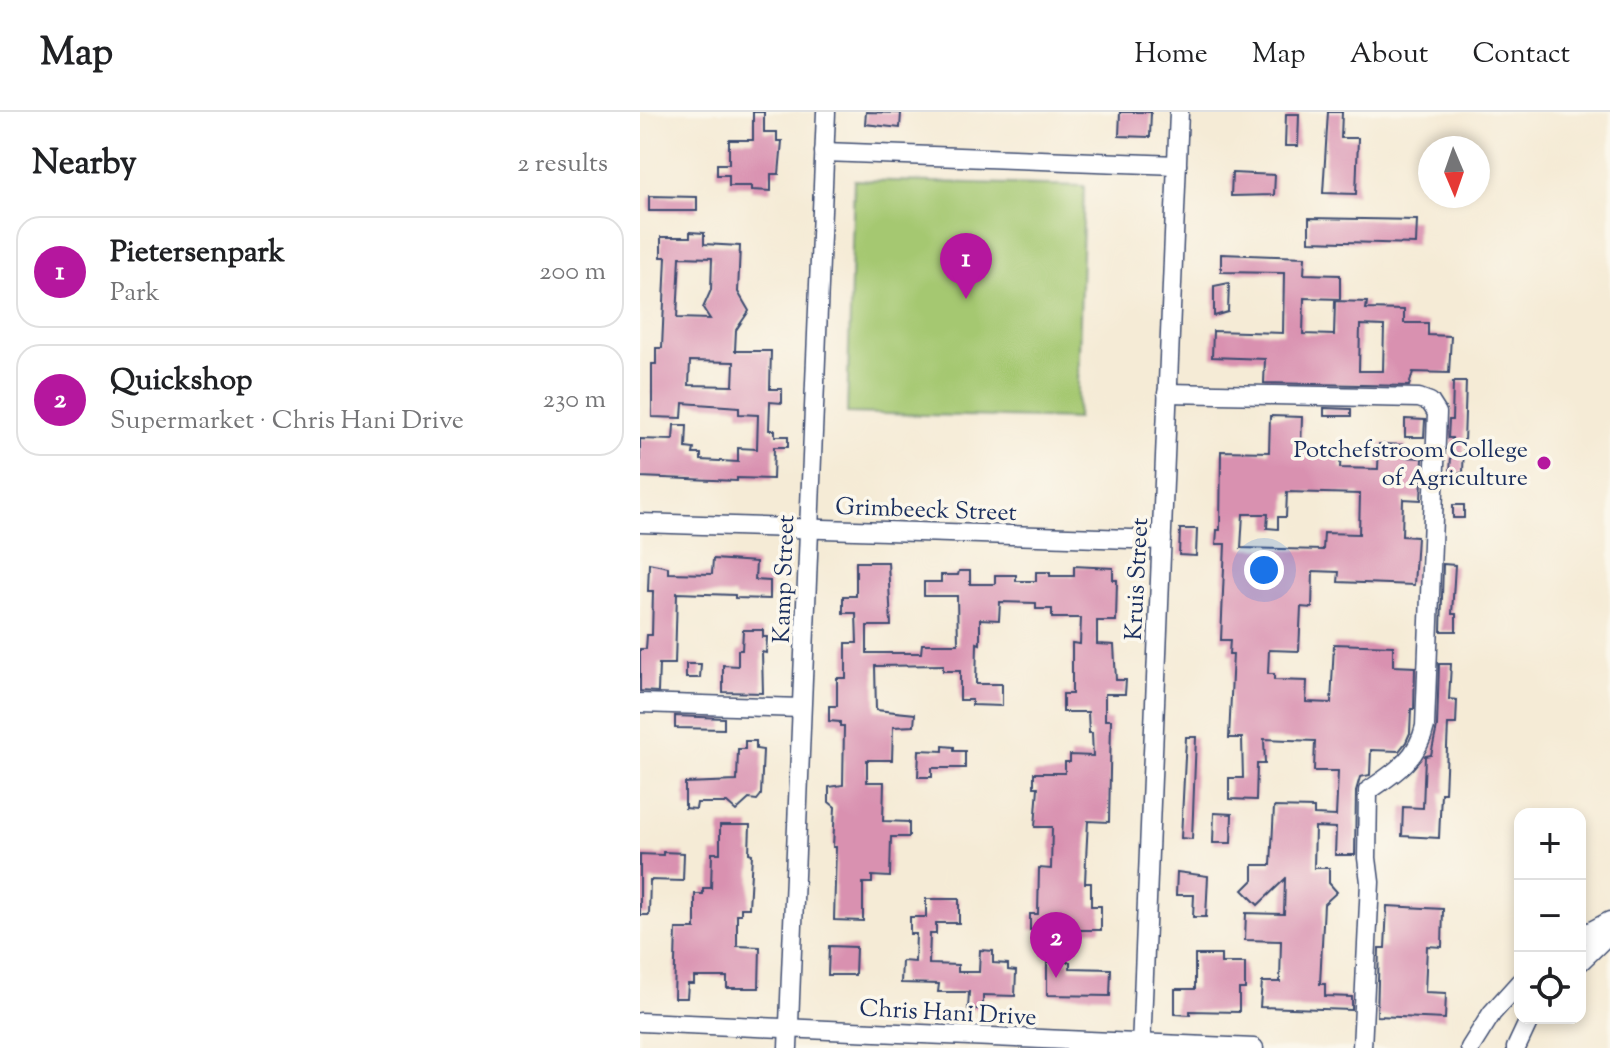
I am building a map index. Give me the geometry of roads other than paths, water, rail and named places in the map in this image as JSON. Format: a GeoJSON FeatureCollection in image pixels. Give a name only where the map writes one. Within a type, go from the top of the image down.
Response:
{"type":"FeatureCollection","features":[{"type":"Feature","properties":{"kind":"street","name":"Kamp Street"},"geometry":{"type":"LineString","coordinates":[[788,1048],[826,112]]}},
{"type":"Feature","properties":{"kind":"street","name":"Kruis Street"},"geometry":{"type":"LineString","coordinates":[[1141,1046],[1179,112]]}},
{"type":"Feature","properties":{"kind":"street"},"geometry":{"type":"LineString","coordinates":[[824,152],[1177,165]]}},
{"type":"Feature","properties":{"kind":"street"},"geometry":{"type":"LineString","coordinates":[[1167,393],[1419,398],[1430,402],[1437,413],[1425,726],[1422,743],[1411,759],[1368,791],[1367,858],[1370,882],[1362,1048]]}},
{"type":"Feature","properties":{"kind":"street","name":"Grimbeeck Street"},"geometry":{"type":"LineString","coordinates":[[640,523],[1162,540]]}},
{"type":"Feature","properties":{"kind":"street"},"geometry":{"type":"LineString","coordinates":[[640,703],[801,708]]}},
{"type":"Feature","properties":{"kind":"street"},"geometry":{"type":"LineString","coordinates":[[1586,934],[1610,921]]}},
{"type":"Feature","properties":{"kind":"street"},"geometry":{"type":"LineString","coordinates":[[1586,956],[1610,933]]}},
{"type":"Feature","properties":{"kind":"street"},"geometry":{"type":"LineString","coordinates":[[1470,1048],[1492,1013],[1514,989]]}},
{"type":"Feature","properties":{"kind":"street","name":"Chris Hani Drive"},"geometry":{"type":"LineString","coordinates":[[640,1022],[1141,1046],[1254,1048]]}},
{"type":"Feature","properties":{"kind":"street"},"geometry":{"type":"LineString","coordinates":[[1516,1048],[1527,1024]]}},
{"type":"Feature","properties":{"kind":"place","name":"Pietersenpark"},"geometry":{"type":"Point","coordinates":[966,299]}},
{"type":"Feature","properties":{"kind":"place","name":"Potchefstroom College of Agriculture"},"geometry":{"type":"Point","coordinates":[1544,463]}},
{"type":"Feature","properties":{"kind":"place","name":"Quickshop"},"geometry":{"type":"Point","coordinates":[1056,978]}}]}
